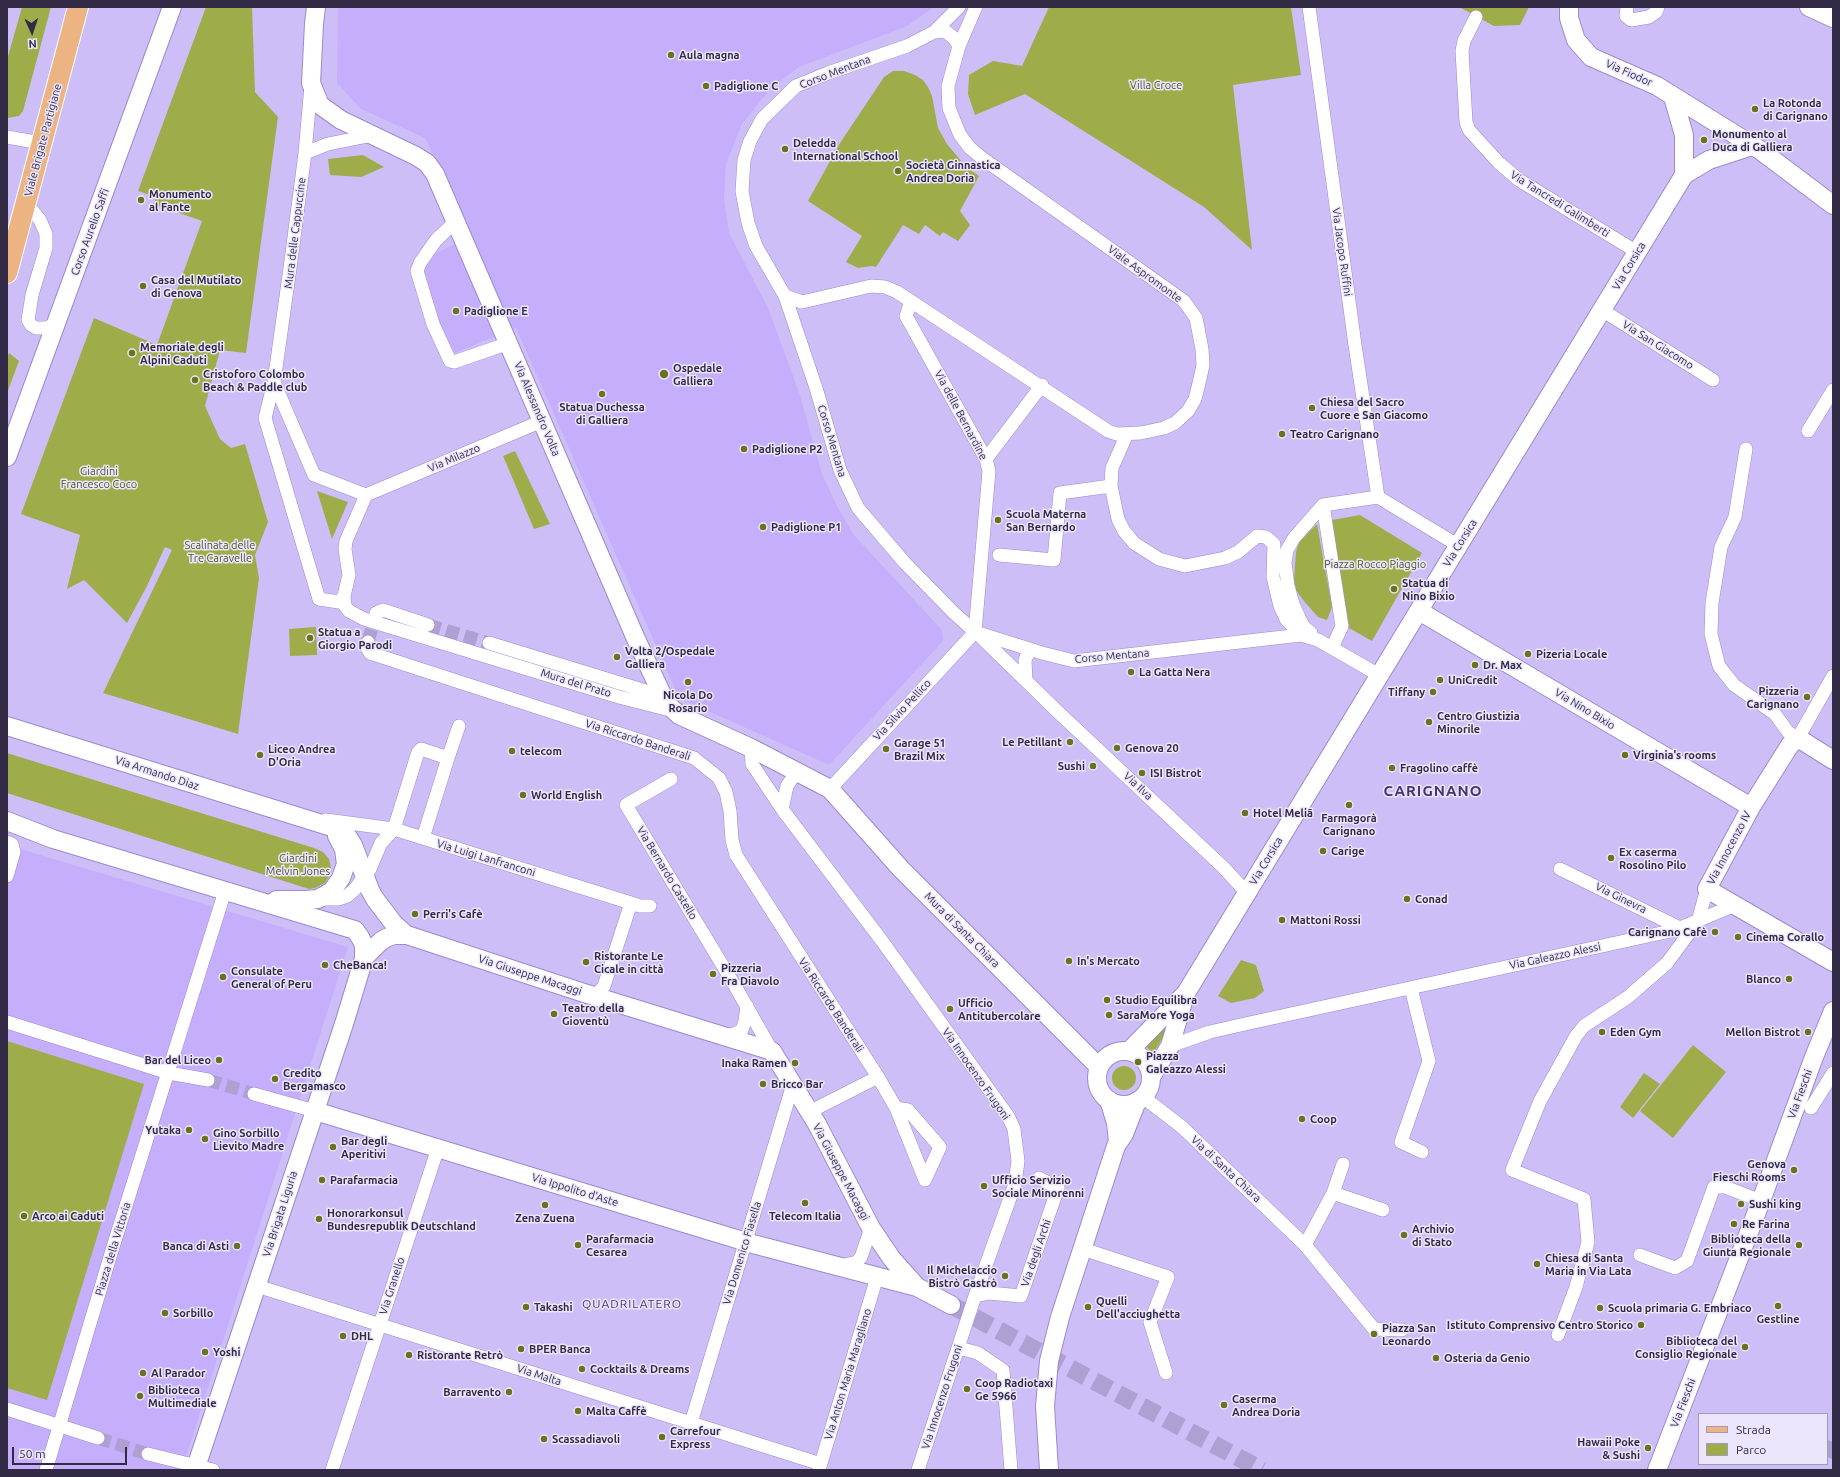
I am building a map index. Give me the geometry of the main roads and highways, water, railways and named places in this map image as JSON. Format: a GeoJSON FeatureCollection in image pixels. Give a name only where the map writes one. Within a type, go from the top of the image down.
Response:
{"type":"FeatureCollection","features":[{"type":"Feature","properties":{"kind":"main road","name":"Viale Brigate Partigiane"},"geometry":{"type":"LineString","coordinates":[[7,273],[78,7]]}},
{"type":"Feature","properties":{"kind":"tunnel"},"geometry":{"type":"LineString","coordinates":[[368,642],[376,613]]}},
{"type":"Feature","properties":{"kind":"tunnel"},"geometry":{"type":"LineString","coordinates":[[428,625],[489,643]]}},
{"type":"Feature","properties":{"kind":"tunnel"},"geometry":{"type":"LineString","coordinates":[[208,1080],[254,1094]]}},
{"type":"Feature","properties":{"kind":"tunnel"},"geometry":{"type":"LineString","coordinates":[[951,1305],[1262,1470]]}},
{"type":"Feature","properties":{"kind":"tunnel"},"geometry":{"type":"LineString","coordinates":[[98,1438],[148,1454]]}},
{"type":"Feature","properties":{"kind":"tunnel"},"geometry":{"type":"LineString","coordinates":[[1828,1454],[1833,1442]]}},
{"type":"Feature","properties":{"kind":"place","name":"Aula magna"},"geometry":{"type":"Point","coordinates":[671,55]}},
{"type":"Feature","properties":{"kind":"place","name":"Padiglione C"},"geometry":{"type":"Point","coordinates":[706,86]}},
{"type":"Feature","properties":{"kind":"place","name":"La Rotonda di Carignano"},"geometry":{"type":"Point","coordinates":[1755,109]}},
{"type":"Feature","properties":{"kind":"place","name":"Monumento al Duca di Galliera"},"geometry":{"type":"Point","coordinates":[1704,140]}},
{"type":"Feature","properties":{"kind":"place","name":"Deledda International School"},"geometry":{"type":"Point","coordinates":[785,149]}},
{"type":"Feature","properties":{"kind":"place","name":"Società Ginnastica Andrea Doria"},"geometry":{"type":"Point","coordinates":[898,171]}},
{"type":"Feature","properties":{"kind":"place","name":"Monumento al Fante"},"geometry":{"type":"Point","coordinates":[141,200]}},
{"type":"Feature","properties":{"kind":"place","name":"Casa del Mutilato di Genova"},"geometry":{"type":"Point","coordinates":[143,286]}},
{"type":"Feature","properties":{"kind":"place","name":"Padiglione E"},"geometry":{"type":"Point","coordinates":[456,311]}},
{"type":"Feature","properties":{"kind":"place","name":"Memoriale degli Alpini Caduti"},"geometry":{"type":"Point","coordinates":[132,353]}},
{"type":"Feature","properties":{"kind":"place","name":"Ospedale Galliera"},"geometry":{"type":"Point","coordinates":[664,374]}},
{"type":"Feature","properties":{"kind":"place","name":"Cristoforo Colombo Beach & Paddle club"},"geometry":{"type":"Point","coordinates":[195,380]}},
{"type":"Feature","properties":{"kind":"place","name":"Statua Duchessa di Galliera"},"geometry":{"type":"Point","coordinates":[602,394]}},
{"type":"Feature","properties":{"kind":"place","name":"Chiesa del Sacro Cuore e San Giacomo"},"geometry":{"type":"Point","coordinates":[1312,408]}},
{"type":"Feature","properties":{"kind":"place","name":"Teatro Carignano"},"geometry":{"type":"Point","coordinates":[1282,434]}},
{"type":"Feature","properties":{"kind":"place","name":"Padiglione P2"},"geometry":{"type":"Point","coordinates":[744,449]}},
{"type":"Feature","properties":{"kind":"place","name":"Scuola Materna San Bernardo"},"geometry":{"type":"Point","coordinates":[998,520]}},
{"type":"Feature","properties":{"kind":"place","name":"Padiglione P1"},"geometry":{"type":"Point","coordinates":[763,527]}},
{"type":"Feature","properties":{"kind":"place","name":"Statua di Nino Bixio"},"geometry":{"type":"Point","coordinates":[1394,589]}},
{"type":"Feature","properties":{"kind":"place","name":"Statua a Giorgio Parodi"},"geometry":{"type":"Point","coordinates":[310,638]}},
{"type":"Feature","properties":{"kind":"place","name":"Pizeria Locale"},"geometry":{"type":"Point","coordinates":[1528,654]}},
{"type":"Feature","properties":{"kind":"place","name":"Volta 2/Ospedale Galliera"},"geometry":{"type":"Point","coordinates":[617,657]}},
{"type":"Feature","properties":{"kind":"place","name":"Dr. Max"},"geometry":{"type":"Point","coordinates":[1475,665]}},
{"type":"Feature","properties":{"kind":"place","name":"La Gatta Nera"},"geometry":{"type":"Point","coordinates":[1131,672]}},
{"type":"Feature","properties":{"kind":"place","name":"UniCredit"},"geometry":{"type":"Point","coordinates":[1440,680]}},
{"type":"Feature","properties":{"kind":"place","name":"Nicola Do Rosario"},"geometry":{"type":"Point","coordinates":[688,682]}},
{"type":"Feature","properties":{"kind":"place","name":"Tiffany"},"geometry":{"type":"Point","coordinates":[1433,692]}},
{"type":"Feature","properties":{"kind":"place","name":"Pizzeria Carignano"},"geometry":{"type":"Point","coordinates":[1807,697]}},
{"type":"Feature","properties":{"kind":"place","name":"Centro Giustizia Minorile"},"geometry":{"type":"Point","coordinates":[1429,722]}},
{"type":"Feature","properties":{"kind":"place","name":"Le Petillant"},"geometry":{"type":"Point","coordinates":[1070,742]}},
{"type":"Feature","properties":{"kind":"place","name":"Genova 20"},"geometry":{"type":"Point","coordinates":[1117,748]}},
{"type":"Feature","properties":{"kind":"place","name":"Garage 51 Brazil Mix"},"geometry":{"type":"Point","coordinates":[886,749]}},
{"type":"Feature","properties":{"kind":"place","name":"telecom"},"geometry":{"type":"Point","coordinates":[512,751]}},
{"type":"Feature","properties":{"kind":"place","name":"Liceo Andrea D'Oria"},"geometry":{"type":"Point","coordinates":[260,755]}},
{"type":"Feature","properties":{"kind":"place","name":"Virginia's rooms"},"geometry":{"type":"Point","coordinates":[1625,755]}},
{"type":"Feature","properties":{"kind":"place","name":"Sushi"},"geometry":{"type":"Point","coordinates":[1093,766]}},
{"type":"Feature","properties":{"kind":"place","name":"Fragolino caffè"},"geometry":{"type":"Point","coordinates":[1392,768]}},
{"type":"Feature","properties":{"kind":"place","name":"ISI Bistrot"},"geometry":{"type":"Point","coordinates":[1142,773]}},
{"type":"Feature","properties":{"kind":"place","name":"World English"},"geometry":{"type":"Point","coordinates":[523,795]}},
{"type":"Feature","properties":{"kind":"place","name":"Farmagorà Carignano"},"geometry":{"type":"Point","coordinates":[1349,805]}},
{"type":"Feature","properties":{"kind":"place","name":"Hotel Meliã"},"geometry":{"type":"Point","coordinates":[1245,813]}},
{"type":"Feature","properties":{"kind":"place","name":"Carige"},"geometry":{"type":"Point","coordinates":[1323,851]}},
{"type":"Feature","properties":{"kind":"place","name":"Ex caserma Rosolino Pilo"},"geometry":{"type":"Point","coordinates":[1611,858]}},
{"type":"Feature","properties":{"kind":"place","name":"Conad"},"geometry":{"type":"Point","coordinates":[1407,899]}},
{"type":"Feature","properties":{"kind":"place","name":"Perri's Cafè"},"geometry":{"type":"Point","coordinates":[415,914]}},
{"type":"Feature","properties":{"kind":"place","name":"Mattoni Rossi"},"geometry":{"type":"Point","coordinates":[1282,920]}},
{"type":"Feature","properties":{"kind":"place","name":"Carignano Cafè"},"geometry":{"type":"Point","coordinates":[1715,932]}},
{"type":"Feature","properties":{"kind":"place","name":"Cinema Corallo"},"geometry":{"type":"Point","coordinates":[1738,937]}},
{"type":"Feature","properties":{"kind":"place","name":"In's Mercato"},"geometry":{"type":"Point","coordinates":[1069,961]}},
{"type":"Feature","properties":{"kind":"place","name":"Ristorante Le Cicale in città"},"geometry":{"type":"Point","coordinates":[586,962]}},
{"type":"Feature","properties":{"kind":"place","name":"CheBanca!"},"geometry":{"type":"Point","coordinates":[325,965]}},
{"type":"Feature","properties":{"kind":"place","name":"Pizzeria Fra Diavolo"},"geometry":{"type":"Point","coordinates":[713,974]}},
{"type":"Feature","properties":{"kind":"place","name":"Consulate General of Peru"},"geometry":{"type":"Point","coordinates":[223,977]}},
{"type":"Feature","properties":{"kind":"place","name":"Blanco"},"geometry":{"type":"Point","coordinates":[1789,979]}},
{"type":"Feature","properties":{"kind":"place","name":"Studio Equilibra"},"geometry":{"type":"Point","coordinates":[1107,1000]}},
{"type":"Feature","properties":{"kind":"place","name":"Ufficio Antitubercolare"},"geometry":{"type":"Point","coordinates":[950,1009]}},
{"type":"Feature","properties":{"kind":"place","name":"Teatro della Gioventù"},"geometry":{"type":"Point","coordinates":[554,1014]}},
{"type":"Feature","properties":{"kind":"place","name":"SaraMore Yoga"},"geometry":{"type":"Point","coordinates":[1109,1015]}},
{"type":"Feature","properties":{"kind":"place","name":"Eden Gym"},"geometry":{"type":"Point","coordinates":[1602,1032]}},
{"type":"Feature","properties":{"kind":"place","name":"Mellon Bistrot"},"geometry":{"type":"Point","coordinates":[1808,1032]}},
{"type":"Feature","properties":{"kind":"place","name":"Bar del Liceo"},"geometry":{"type":"Point","coordinates":[219,1060]}},
{"type":"Feature","properties":{"kind":"place","name":"Piazza Galeazzo Alessi"},"geometry":{"type":"Point","coordinates":[1138,1062]}},
{"type":"Feature","properties":{"kind":"place","name":"Inaka Ramen"},"geometry":{"type":"Point","coordinates":[795,1063]}},
{"type":"Feature","properties":{"kind":"place","name":"Credito Bergamasco"},"geometry":{"type":"Point","coordinates":[275,1079]}},
{"type":"Feature","properties":{"kind":"place","name":"Bricco Bar"},"geometry":{"type":"Point","coordinates":[763,1084]}},
{"type":"Feature","properties":{"kind":"place","name":"Coop"},"geometry":{"type":"Point","coordinates":[1302,1119]}},
{"type":"Feature","properties":{"kind":"place","name":"Yutaka"},"geometry":{"type":"Point","coordinates":[189,1130]}},
{"type":"Feature","properties":{"kind":"place","name":"Gino Sorbillo Lievito Madre"},"geometry":{"type":"Point","coordinates":[205,1139]}},
{"type":"Feature","properties":{"kind":"place","name":"Bar degli Aperitivi"},"geometry":{"type":"Point","coordinates":[333,1147]}},
{"type":"Feature","properties":{"kind":"place","name":"Genova Fieschi Rooms"},"geometry":{"type":"Point","coordinates":[1794,1170]}},
{"type":"Feature","properties":{"kind":"place","name":"Parafarmacia"},"geometry":{"type":"Point","coordinates":[322,1180]}},
{"type":"Feature","properties":{"kind":"place","name":"Ufficio Servizio Sociale Minorenni"},"geometry":{"type":"Point","coordinates":[984,1186]}},
{"type":"Feature","properties":{"kind":"place","name":"Telecom Italia"},"geometry":{"type":"Point","coordinates":[805,1203]}},
{"type":"Feature","properties":{"kind":"place","name":"Sushi king"},"geometry":{"type":"Point","coordinates":[1741,1204]}},
{"type":"Feature","properties":{"kind":"place","name":"Zena Zuena"},"geometry":{"type":"Point","coordinates":[545,1205]}},
{"type":"Feature","properties":{"kind":"place","name":"Arco ai Caduti"},"geometry":{"type":"Point","coordinates":[24,1216]}},
{"type":"Feature","properties":{"kind":"place","name":"Honorarkonsul Bundesrepublik Deutschland"},"geometry":{"type":"Point","coordinates":[319,1219]}},
{"type":"Feature","properties":{"kind":"place","name":"Re Farina"},"geometry":{"type":"Point","coordinates":[1734,1224]}},
{"type":"Feature","properties":{"kind":"place","name":"Archivio di Stato"},"geometry":{"type":"Point","coordinates":[1404,1235]}},
{"type":"Feature","properties":{"kind":"place","name":"Parafarmacia Cesarea"},"geometry":{"type":"Point","coordinates":[578,1245]}},
{"type":"Feature","properties":{"kind":"place","name":"Biblioteca della Giunta Regionale"},"geometry":{"type":"Point","coordinates":[1799,1245]}},
{"type":"Feature","properties":{"kind":"place","name":"Banca di Asti"},"geometry":{"type":"Point","coordinates":[237,1246]}},
{"type":"Feature","properties":{"kind":"place","name":"Chiesa di Santa Maria in Via Lata"},"geometry":{"type":"Point","coordinates":[1537,1264]}},
{"type":"Feature","properties":{"kind":"place","name":"Il Michelaccio Bistrò Gastrò"},"geometry":{"type":"Point","coordinates":[1005,1276]}},
{"type":"Feature","properties":{"kind":"place","name":"Gestline"},"geometry":{"type":"Point","coordinates":[1778,1306]}},
{"type":"Feature","properties":{"kind":"place","name":"Takashi"},"geometry":{"type":"Point","coordinates":[526,1307]}},
{"type":"Feature","properties":{"kind":"place","name":"Quelli Dell'acciughetta"},"geometry":{"type":"Point","coordinates":[1088,1307]}},
{"type":"Feature","properties":{"kind":"place","name":"Scuola primaria G. Embriaco"},"geometry":{"type":"Point","coordinates":[1600,1308]}},
{"type":"Feature","properties":{"kind":"place","name":"Sorbillo"},"geometry":{"type":"Point","coordinates":[165,1313]}},
{"type":"Feature","properties":{"kind":"place","name":"Istituto Comprensivo Centro Storico"},"geometry":{"type":"Point","coordinates":[1641,1325]}},
{"type":"Feature","properties":{"kind":"place","name":"Piazza San Leonardo"},"geometry":{"type":"Point","coordinates":[1374,1334]}},
{"type":"Feature","properties":{"kind":"place","name":"DHL"},"geometry":{"type":"Point","coordinates":[343,1336]}},
{"type":"Feature","properties":{"kind":"place","name":"Biblioteca del Consiglio Regionale"},"geometry":{"type":"Point","coordinates":[1745,1347]}},
{"type":"Feature","properties":{"kind":"place","name":"BPER Banca"},"geometry":{"type":"Point","coordinates":[521,1349]}},
{"type":"Feature","properties":{"kind":"place","name":"Yoshi"},"geometry":{"type":"Point","coordinates":[205,1352]}},
{"type":"Feature","properties":{"kind":"place","name":"Ristorante Retrò"},"geometry":{"type":"Point","coordinates":[409,1355]}},
{"type":"Feature","properties":{"kind":"place","name":"Osteria da Genio"},"geometry":{"type":"Point","coordinates":[1436,1358]}},
{"type":"Feature","properties":{"kind":"place","name":"Cocktails & Dreams"},"geometry":{"type":"Point","coordinates":[582,1369]}},
{"type":"Feature","properties":{"kind":"place","name":"Al Parador"},"geometry":{"type":"Point","coordinates":[143,1373]}},
{"type":"Feature","properties":{"kind":"place","name":"Coop Radiotaxi Ge 5966"},"geometry":{"type":"Point","coordinates":[967,1389]}},
{"type":"Feature","properties":{"kind":"place","name":"Barravento"},"geometry":{"type":"Point","coordinates":[509,1392]}},
{"type":"Feature","properties":{"kind":"place","name":"Biblioteca Multimediale"},"geometry":{"type":"Point","coordinates":[140,1396]}},
{"type":"Feature","properties":{"kind":"place","name":"Caserma Andrea Doria"},"geometry":{"type":"Point","coordinates":[1224,1405]}},
{"type":"Feature","properties":{"kind":"place","name":"Malta Caffè"},"geometry":{"type":"Point","coordinates":[578,1411]}},
{"type":"Feature","properties":{"kind":"place","name":"Carrefour Express"},"geometry":{"type":"Point","coordinates":[662,1437]}},
{"type":"Feature","properties":{"kind":"place","name":"Scassadiavoli"},"geometry":{"type":"Point","coordinates":[544,1439]}},
{"type":"Feature","properties":{"kind":"place","name":"Hawaii Poke & Sushi"},"geometry":{"type":"Point","coordinates":[1648,1448]}},
{"type":"Feature","properties":{"kind":"district","name":"CARIGNANO"},"geometry":{"type":"Point","coordinates":[1433,791]}},
{"type":"Feature","properties":{"kind":"district","name":"QUADRILATERO"},"geometry":{"type":"Point","coordinates":[632,1304]}},
{"type":"Feature","properties":{"kind":"park label","name":"Villa Croce"},"geometry":{"type":"Point","coordinates":[1156,85]}},
{"type":"Feature","properties":{"kind":"park label","name":"Giardini Francesco Coco"},"geometry":{"type":"Point","coordinates":[99,477]}},
{"type":"Feature","properties":{"kind":"park label","name":"Scalinata delle Tre Caravelle"},"geometry":{"type":"Point","coordinates":[220,551]}},
{"type":"Feature","properties":{"kind":"park label","name":"Piazza Rocco Piaggio"},"geometry":{"type":"Point","coordinates":[1375,564]}},
{"type":"Feature","properties":{"kind":"park label","name":"Giardini Melvin Jones"},"geometry":{"type":"Point","coordinates":[298,864]}}]}
